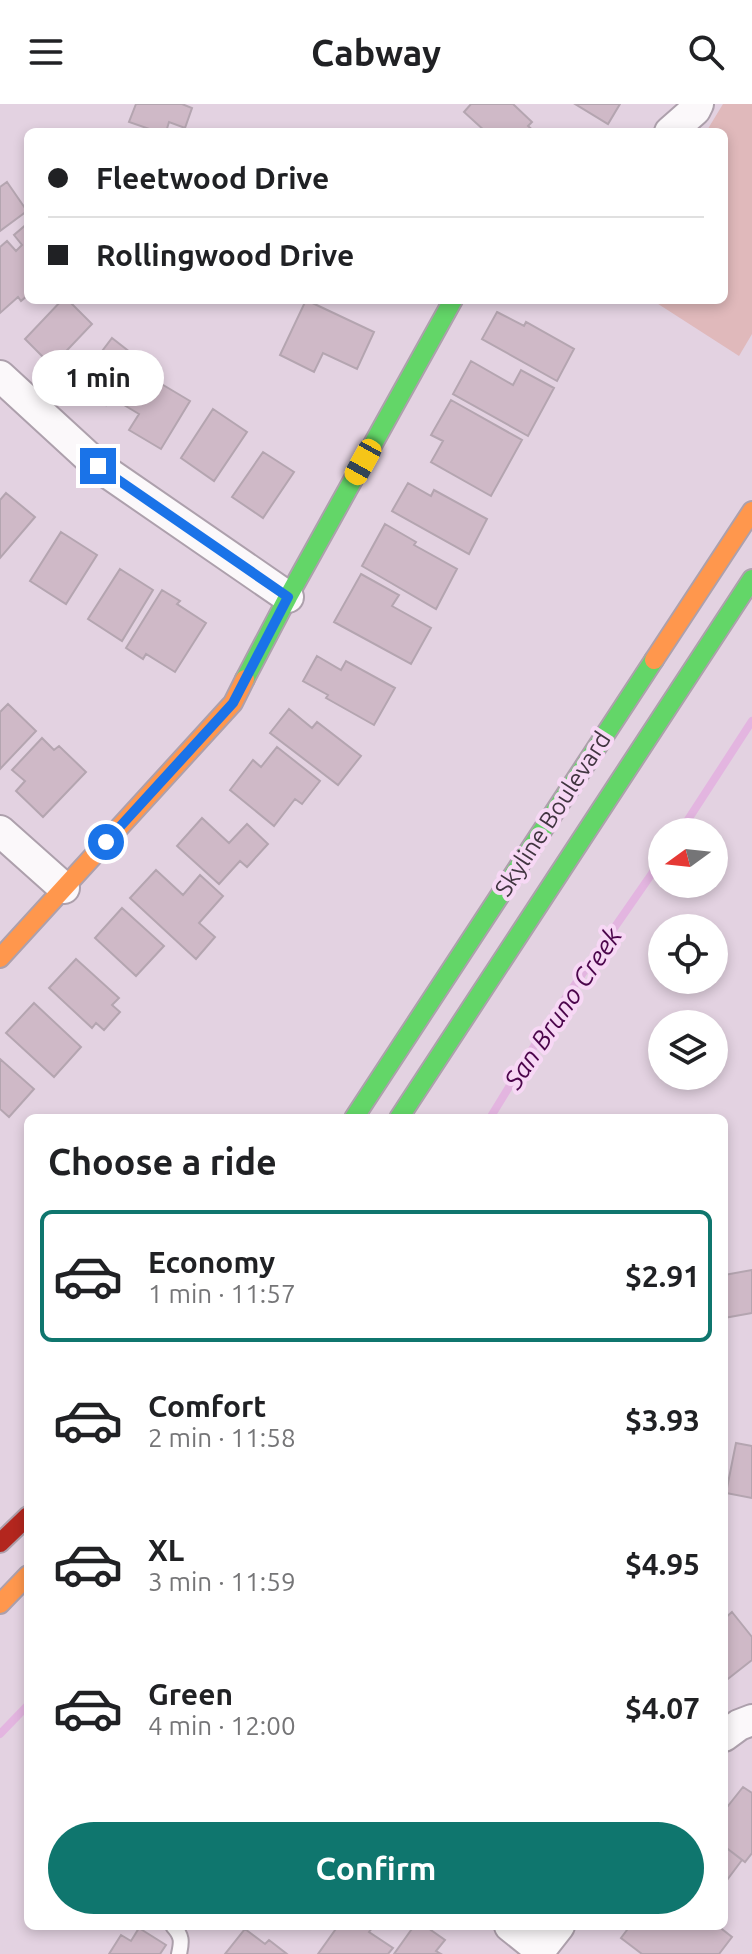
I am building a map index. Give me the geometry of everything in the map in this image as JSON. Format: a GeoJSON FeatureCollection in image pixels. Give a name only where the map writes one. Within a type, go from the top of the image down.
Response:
{"type":"FeatureCollection","features":[{"type":"Feature","properties":{"kind":"main road"},"geometry":{"type":"LineString","coordinates":[[0,958],[233,703],[288,597],[451,304]]}},
{"type":"Feature","properties":{"kind":"main road","name":"Skyline Boulevard"},"geometry":{"type":"LineString","coordinates":[[357,1114],[752,511]]}},
{"type":"Feature","properties":{"kind":"main road","name":"Skyline Boulevard"},"geometry":{"type":"LineString","coordinates":[[402,1114],[752,579]]}},
{"type":"Feature","properties":{"kind":"main road"},"geometry":{"type":"LineString","coordinates":[[0,1543],[24,1520]]}},
{"type":"Feature","properties":{"kind":"main road"},"geometry":{"type":"LineString","coordinates":[[0,1604],[24,1579]]}},
{"type":"Feature","properties":{"kind":"street"},"geometry":{"type":"LineString","coordinates":[[675,128],[698,104]]}},
{"type":"Feature","properties":{"kind":"street"},"geometry":{"type":"LineString","coordinates":[[0,376],[98,466],[288,597]]}},
{"type":"Feature","properties":{"kind":"street"},"geometry":{"type":"LineString","coordinates":[[0,831],[64,888]]}},
{"type":"Feature","properties":{"kind":"street"},"geometry":{"type":"LineString","coordinates":[[728,1733],[752,1720]]}},
{"type":"Feature","properties":{"kind":"street"},"geometry":{"type":"LineString","coordinates":[[518,1930],[545,1943]]}},
{"type":"Feature","properties":{"kind":"lane"},"geometry":{"type":"LineString","coordinates":[[176,1930],[182,1941],[179,1954]]}},
{"type":"Feature","properties":{"kind":"shaded area"},"geometry":{"type":"Polygon","coordinates":[[[723,104],[752,104],[752,334],[739,356],[658,304],[728,304],[728,128],[708,128],[723,104]]]}},
{"type":"Feature","properties":{"kind":"building"},"geometry":{"type":"Polygon","coordinates":[[[136,104],[182,104],[192,108],[185,128],[169,122],[167,128],[146,128],[129,122],[136,104]]]}},
{"type":"Feature","properties":{"kind":"building"},"geometry":{"type":"Polygon","coordinates":[[[471,104],[513,104],[532,122],[528,126],[530,128],[482,128],[464,112],[471,104]]]}},
{"type":"Feature","properties":{"kind":"building"},"geometry":{"type":"Polygon","coordinates":[[[575,104],[620,104],[608,124],[575,104]]]}},
{"type":"Feature","properties":{"kind":"building"},"geometry":{"type":"Polygon","coordinates":[[[7,182],[24,207],[24,213],[0,231],[0,187],[7,182]]]}},
{"type":"Feature","properties":{"kind":"building"},"geometry":{"type":"Polygon","coordinates":[[[24,226],[24,298],[21,301],[18,297],[0,313],[0,247],[7,241],[16,251],[22,245],[14,235],[24,226]]]}},
{"type":"Feature","properties":{"kind":"building"},"geometry":{"type":"Polygon","coordinates":[[[58,304],[72,304],[92,324],[52,366],[25,339],[58,304]]]}},
{"type":"Feature","properties":{"kind":"building"},"geometry":{"type":"Polygon","coordinates":[[[304,304],[314,304],[374,332],[357,369],[323,353],[314,372],[280,355],[304,304]]]}},
{"type":"Feature","properties":{"kind":"building"},"geometry":{"type":"Polygon","coordinates":[[[497,312],[524,326],[526,322],[574,349],[557,381],[482,339],[497,312]]]}},
{"type":"Feature","properties":{"kind":"building"},"geometry":{"type":"Polygon","coordinates":[[[112,338],[140,360],[106,405],[78,383],[112,338]]]}},
{"type":"Feature","properties":{"kind":"building"},"geometry":{"type":"Polygon","coordinates":[[[471,361],[513,385],[521,370],[554,388],[528,436],[453,394],[471,361]]]}},
{"type":"Feature","properties":{"kind":"building"},"geometry":{"type":"Polygon","coordinates":[[[143,373],[190,401],[161,449],[129,430],[139,414],[124,405],[143,373]]]}},
{"type":"Feature","properties":{"kind":"building"},"geometry":{"type":"Polygon","coordinates":[[[451,400],[522,440],[491,496],[431,462],[443,441],[431,435],[451,400]]]}},
{"type":"Feature","properties":{"kind":"building"},"geometry":{"type":"Polygon","coordinates":[[[213,409],[247,432],[214,481],[181,458],[213,409]]]}},
{"type":"Feature","properties":{"kind":"building"},"geometry":{"type":"Polygon","coordinates":[[[263,452],[294,472],[263,518],[232,497],[263,452]]]}},
{"type":"Feature","properties":{"kind":"building"},"geometry":{"type":"Polygon","coordinates":[[[408,483],[431,496],[434,490],[487,519],[469,554],[392,511],[408,483]]]}},
{"type":"Feature","properties":{"kind":"building"},"geometry":{"type":"Polygon","coordinates":[[[6,493],[35,517],[0,558],[0,500],[6,493]]]}},
{"type":"Feature","properties":{"kind":"building"},"geometry":{"type":"Polygon","coordinates":[[[385,524],[416,542],[414,545],[457,569],[436,609],[362,566],[385,524]]]}},
{"type":"Feature","properties":{"kind":"building"},"geometry":{"type":"Polygon","coordinates":[[[61,532],[97,555],[66,604],[30,581],[61,532]]]}},
{"type":"Feature","properties":{"kind":"building"},"geometry":{"type":"Polygon","coordinates":[[[120,569],[153,590],[122,641],[88,619],[120,569]]]}},
{"type":"Feature","properties":{"kind":"building"},"geometry":{"type":"Polygon","coordinates":[[[361,574],[399,595],[392,606],[431,628],[411,664],[334,622],[361,574]]]}},
{"type":"Feature","properties":{"kind":"building"},"geometry":{"type":"Polygon","coordinates":[[[162,590],[206,623],[175,672],[146,654],[143,659],[126,648],[162,590]]]}},
{"type":"Feature","properties":{"kind":"building"},"geometry":{"type":"Polygon","coordinates":[[[317,656],[341,670],[346,661],[395,688],[374,725],[303,681],[317,656]]]}},
{"type":"Feature","properties":{"kind":"building"},"geometry":{"type":"Polygon","coordinates":[[[8,704],[36,731],[0,769],[0,712],[8,704]]]}},
{"type":"Feature","properties":{"kind":"building"},"geometry":{"type":"Polygon","coordinates":[[[289,709],[312,728],[317,722],[361,756],[338,785],[270,733],[289,709]]]}},
{"type":"Feature","properties":{"kind":"building"},"geometry":{"type":"Polygon","coordinates":[[[42,738],[54,750],[59,746],[86,772],[43,817],[16,791],[25,781],[12,770],[42,738]]]}},
{"type":"Feature","properties":{"kind":"building"},"geometry":{"type":"Polygon","coordinates":[[[277,747],[320,781],[302,804],[295,799],[274,826],[230,790],[253,760],[261,767],[277,747]]]}},
{"type":"Feature","properties":{"kind":"building"},"geometry":{"type":"Polygon","coordinates":[[[202,818],[229,843],[247,824],[268,844],[247,867],[240,861],[219,884],[177,846],[202,818]]]}},
{"type":"Feature","properties":{"kind":"building"},"geometry":{"type":"Polygon","coordinates":[[[156,870],[183,895],[200,875],[223,896],[199,923],[215,937],[196,959],[130,898],[156,870]]]}},
{"type":"Feature","properties":{"kind":"building"},"geometry":{"type":"Polygon","coordinates":[[[122,908],[164,946],[136,976],[95,938],[122,908]]]}},
{"type":"Feature","properties":{"kind":"building"},"geometry":{"type":"Polygon","coordinates":[[[76,959],[119,998],[112,1005],[120,1012],[104,1030],[96,1023],[92,1028],[49,988],[76,959]]]}},
{"type":"Feature","properties":{"kind":"building"},"geometry":{"type":"Polygon","coordinates":[[[34,1003],[81,1047],[54,1077],[6,1033],[34,1003]]]}},
{"type":"Feature","properties":{"kind":"building"},"geometry":{"type":"Polygon","coordinates":[[[0,1059],[34,1089],[9,1117],[0,1109],[0,1059]]]}},
{"type":"Feature","properties":{"kind":"building"},"geometry":{"type":"Polygon","coordinates":[[[752,1270],[752,1313],[728,1317],[728,1274],[752,1270]]]}},
{"type":"Feature","properties":{"kind":"building"},"geometry":{"type":"Polygon","coordinates":[[[736,1443],[752,1446],[752,1498],[728,1493],[736,1443]]]}},
{"type":"Feature","properties":{"kind":"building"},"geometry":{"type":"Polygon","coordinates":[[[732,1612],[752,1637],[752,1660],[728,1679],[728,1616],[732,1612]]]}},
{"type":"Feature","properties":{"kind":"building"},"geometry":{"type":"Polygon","coordinates":[[[743,1787],[752,1793],[752,1853],[745,1862],[728,1849],[728,1806],[743,1787]]]}},
{"type":"Feature","properties":{"kind":"building"},"geometry":{"type":"Polygon","coordinates":[[[728,1849],[742,1860],[728,1879],[728,1849]]]}},
{"type":"Feature","properties":{"kind":"building"},"geometry":{"type":"Polygon","coordinates":[[[138,1930],[142,1930],[166,1945],[160,1954],[109,1954],[121,1935],[131,1941],[138,1930]]]}},
{"type":"Feature","properties":{"kind":"building"},"geometry":{"type":"Polygon","coordinates":[[[246,1930],[265,1944],[269,1940],[287,1954],[225,1954],[246,1930]]]}},
{"type":"Feature","properties":{"kind":"building"},"geometry":{"type":"Polygon","coordinates":[[[335,1930],[371,1930],[369,1932],[393,1948],[388,1954],[318,1954],[335,1930]]]}},
{"type":"Feature","properties":{"kind":"building"},"geometry":{"type":"Polygon","coordinates":[[[411,1930],[431,1930],[445,1940],[436,1951],[441,1954],[394,1954],[411,1930]]]}},
{"type":"Feature","properties":{"kind":"building"},"geometry":{"type":"Polygon","coordinates":[[[627,1930],[723,1930],[732,1937],[719,1954],[642,1954],[621,1938],[627,1930]]]}},
{"type":"Feature","properties":{"kind":"waterway","name":"San Bruno Creek"},"geometry":{"type":"LineString","coordinates":[[689,818],[752,721]]}},
{"type":"Feature","properties":{"kind":"waterway","name":"San Bruno Creek"},"geometry":{"type":"LineString","coordinates":[[492,1114],[549,1022],[648,879]]}},
{"type":"Feature","properties":{"kind":"waterway","name":"San Bruno Creek"},"geometry":{"type":"LineString","coordinates":[[0,1734],[24,1709]]}},
{"type":"Feature","properties":{"kind":"traffic: fast"},"geometry":{"type":"LineString","coordinates":[[245,679],[451,304]]}},
{"type":"Feature","properties":{"kind":"traffic: fast"},"geometry":{"type":"LineString","coordinates":[[402,1114],[752,579]]}},
{"type":"Feature","properties":{"kind":"traffic: fast"},"geometry":{"type":"LineString","coordinates":[[357,1114],[654,660]]}},
{"type":"Feature","properties":{"kind":"traffic: slow"},"geometry":{"type":"LineString","coordinates":[[654,660],[752,511]]}},
{"type":"Feature","properties":{"kind":"traffic: slow"},"geometry":{"type":"LineString","coordinates":[[0,958],[233,703],[245,679]]}},
{"type":"Feature","properties":{"kind":"traffic: slow"},"geometry":{"type":"LineString","coordinates":[[0,1604],[24,1579]]}},
{"type":"Feature","properties":{"kind":"traffic: jam"},"geometry":{"type":"LineString","coordinates":[[0,1543],[24,1520]]}},
{"type":"Feature","properties":{"kind":"route"},"geometry":{"type":"LineString","coordinates":[[98,466],[288,597],[233,703],[106,842]]}}]}
